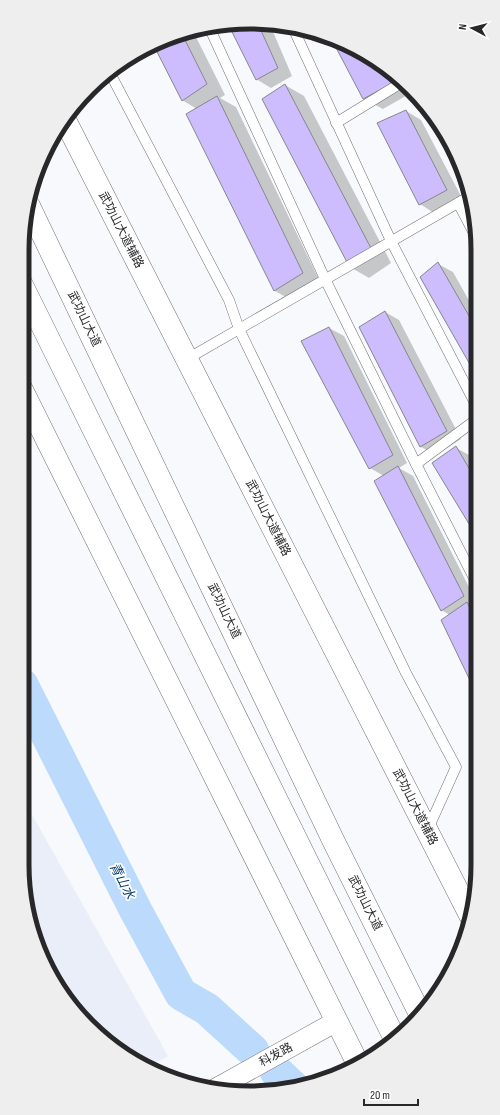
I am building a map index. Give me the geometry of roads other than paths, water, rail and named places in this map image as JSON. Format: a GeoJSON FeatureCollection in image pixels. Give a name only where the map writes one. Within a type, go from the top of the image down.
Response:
{"type":"FeatureCollection","features":[{"type":"Feature","properties":{"kind":"main road","name":"武功山大道辅路"},"geometry":{"type":"LineString","coordinates":[[68,125],[467,909]]}},
{"type":"Feature","properties":{"kind":"main road","name":"武功山大道"},"geometry":{"type":"LineString","coordinates":[[32,213],[331,834],[418,1009]]}},
{"type":"Feature","properties":{"kind":"main road"},"geometry":{"type":"LineString","coordinates":[[29,299],[392,1034]]}},
{"type":"Feature","properties":{"kind":"main road"},"geometry":{"type":"LineString","coordinates":[[29,404],[355,1059]]}},
{"type":"Feature","properties":{"kind":"street","name":"科发路"},"geometry":{"type":"LineString","coordinates":[[223,1084],[337,1021]]}},
{"type":"Feature","properties":{"kind":"lane"},"geometry":{"type":"LineString","coordinates":[[212,32],[326,279],[416,464],[471,572]]}},
{"type":"Feature","properties":{"kind":"lane"},"geometry":{"type":"LineString","coordinates":[[296,34],[391,241],[471,395]]}},
{"type":"Feature","properties":{"kind":"lane"},"geometry":{"type":"LineString","coordinates":[[113,77],[229,300],[239,329],[406,673],[456,767],[427,830]]}},
{"type":"Feature","properties":{"kind":"lane"},"geometry":{"type":"LineString","coordinates":[[336,123],[397,85]]}},
{"type":"Feature","properties":{"kind":"lane"},"geometry":{"type":"LineString","coordinates":[[187,360],[465,199]]}},
{"type":"Feature","properties":{"kind":"lane"},"geometry":{"type":"LineString","coordinates":[[458,203],[469,225]]}},
{"type":"Feature","properties":{"kind":"lane"},"geometry":{"type":"LineString","coordinates":[[416,464],[471,423]]}},
{"type":"Feature","properties":{"kind":"waterway","name":"青山水"},"geometry":{"type":"LineString","coordinates":[[29,699],[136,911],[181,994],[207,1009],[253,1051]]}},
{"type":"Feature","properties":{"kind":"waterway","name":"青山水"},"geometry":{"type":"LineString","coordinates":[[276,1071],[288,1083]]}}]}
